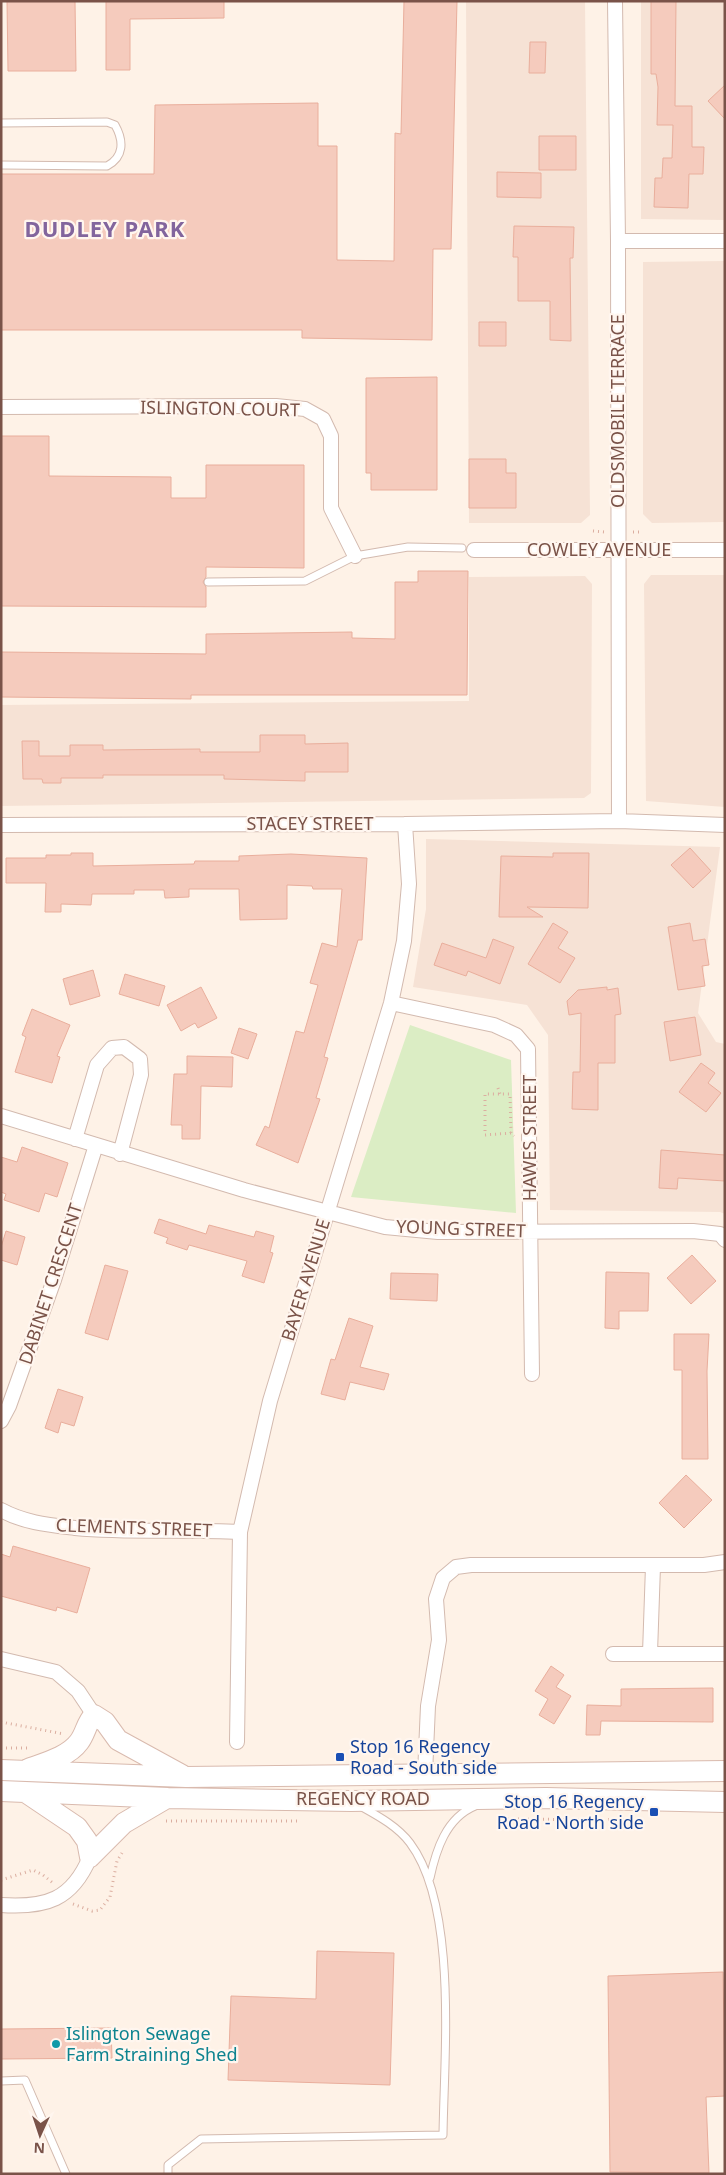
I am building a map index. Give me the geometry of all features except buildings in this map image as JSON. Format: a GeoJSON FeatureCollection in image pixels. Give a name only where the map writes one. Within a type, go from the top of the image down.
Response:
{"type":"FeatureCollection","features":[{"type":"Feature","properties":{"kind":"main road"},"geometry":{"type":"LineString","coordinates":[[23,1772],[74,1748],[84,1733],[88,1720],[94,1715],[105,1722],[118,1740],[186,1777]]}},
{"type":"Feature","properties":{"kind":"main road","name":"REGENCY ROAD"},"geometry":{"type":"LineString","coordinates":[[1,1770],[186,1777],[725,1771]]}},
{"type":"Feature","properties":{"kind":"main road"},"geometry":{"type":"LineString","coordinates":[[425,1774],[426,1799]]}},
{"type":"Feature","properties":{"kind":"main road","name":"REGENCY ROAD"},"geometry":{"type":"LineString","coordinates":[[1,1791],[168,1798],[351,1801],[492,1798],[725,1802]]}},
{"type":"Feature","properties":{"kind":"main road"},"geometry":{"type":"LineString","coordinates":[[24,1792],[54,1810],[77,1827],[87,1841],[90,1857]]}},
{"type":"Feature","properties":{"kind":"main road"},"geometry":{"type":"LineString","coordinates":[[90,1857],[124,1823],[168,1798]]}},
{"type":"Feature","properties":{"kind":"street","name":"OLDSMOBILE TERRACE"},"geometry":{"type":"LineString","coordinates":[[614,1],[618,241],[619,821]]}},
{"type":"Feature","properties":{"kind":"street"},"geometry":{"type":"LineString","coordinates":[[618,241],[725,241]]}},
{"type":"Feature","properties":{"kind":"street","name":"ISLINGTON COURT"},"geometry":{"type":"LineString","coordinates":[[1,407],[276,406],[305,409],[324,419],[330,436],[331,508],[355,556]]}},
{"type":"Feature","properties":{"kind":"street","name":"COWLEY AVENUE"},"geometry":{"type":"LineString","coordinates":[[468,549],[725,550]]}},
{"type":"Feature","properties":{"kind":"street","name":"STACEY STREET"},"geometry":{"type":"LineString","coordinates":[[1,825],[405,824],[619,821],[725,825]]}},
{"type":"Feature","properties":{"kind":"street","name":"BAYER AVENUE"},"geometry":{"type":"LineString","coordinates":[[237,1742],[240,1532],[270,1401],[391,1003],[404,941],[409,884],[405,824]]}},
{"type":"Feature","properties":{"kind":"street","name":"HAWES STREET"},"geometry":{"type":"LineString","coordinates":[[391,1003],[494,1025],[516,1035],[528,1049],[532,1374]]}},
{"type":"Feature","properties":{"kind":"street"},"geometry":{"type":"LineString","coordinates":[[75,1139],[96,1065],[112,1048],[124,1047],[140,1059],[141,1075],[120,1154]]}},
{"type":"Feature","properties":{"kind":"street","name":"YOUNG STREET"},"geometry":{"type":"LineString","coordinates":[[1,1116],[120,1154],[327,1213],[394,1228],[438,1232],[693,1231],[720,1234],[725,1240]]}},
{"type":"Feature","properties":{"kind":"street","name":"DABINET CRESCENT"},"geometry":{"type":"LineString","coordinates":[[1,1421],[9,1406],[54,1280],[96,1145]]}},
{"type":"Feature","properties":{"kind":"street","name":"CLEMENTS STREET"},"geometry":{"type":"LineString","coordinates":[[1,1510],[34,1524],[97,1530],[240,1532]]}},
{"type":"Feature","properties":{"kind":"street"},"geometry":{"type":"LineString","coordinates":[[425,1774],[428,1706],[439,1640],[436,1599],[443,1578],[456,1567],[471,1565],[653,1566],[704,1565],[725,1562]]}},
{"type":"Feature","properties":{"kind":"street"},"geometry":{"type":"LineString","coordinates":[[650,1653],[653,1566]]}},
{"type":"Feature","properties":{"kind":"street"},"geometry":{"type":"LineString","coordinates":[[613,1654],[725,1654]]}},
{"type":"Feature","properties":{"kind":"street"},"geometry":{"type":"LineString","coordinates":[[1,1659],[56,1672],[78,1691],[94,1715]]}},
{"type":"Feature","properties":{"kind":"street"},"geometry":{"type":"LineString","coordinates":[[1,1905],[25,1906],[63,1895],[82,1878],[90,1857]]}},
{"type":"Feature","properties":{"kind":"lane"},"geometry":{"type":"LineString","coordinates":[[1,123],[108,122],[115,125],[120,134],[121,151],[117,161],[107,166],[1,165]]}},
{"type":"Feature","properties":{"kind":"lane"},"geometry":{"type":"LineString","coordinates":[[208,582],[305,581],[355,556],[408,547],[468,549]]}},
{"type":"Feature","properties":{"kind":"lane"},"geometry":{"type":"LineString","coordinates":[[430,1878],[436,1850],[447,1829],[468,1809],[492,1798]]}},
{"type":"Feature","properties":{"kind":"lane"},"geometry":{"type":"LineString","coordinates":[[168,2174],[168,2165],[201,2139],[444,2135],[444,1954],[430,1878],[411,1844],[398,1829],[351,1801]]}},
{"type":"Feature","properties":{"kind":"lane"},"geometry":{"type":"LineString","coordinates":[[1,2081],[25,2080],[66,2174]]}},
{"type":"Feature","properties":{"kind":"path"},"geometry":{"type":"LineString","coordinates":[[593,531],[605,532]]}},
{"type":"Feature","properties":{"kind":"path"},"geometry":{"type":"LineString","coordinates":[[498,1088],[500,1094]]}},
{"type":"Feature","properties":{"kind":"path"},"geometry":{"type":"LineString","coordinates":[[511,1133],[485,1135],[485,1094],[510,1094],[511,1133],[516,1140]]}},
{"type":"Feature","properties":{"kind":"path"},"geometry":{"type":"LineString","coordinates":[[1,1722],[66,1735]]}},
{"type":"Feature","properties":{"kind":"path"},"geometry":{"type":"LineString","coordinates":[[502,1818],[530,1821],[637,1820]]}},
{"type":"Feature","properties":{"kind":"path"},"geometry":{"type":"LineString","coordinates":[[158,1824],[166,1821],[186,1820],[300,1821]]}},
{"type":"Feature","properties":{"kind":"path"},"geometry":{"type":"LineString","coordinates":[[1,1880],[33,1870],[50,1880],[75,1905],[92,1911],[100,1910],[110,1897],[117,1860],[124,1849]]}},
{"type":"Feature","properties":{"kind":"shaded area"},"geometry":{"type":"Polygon","coordinates":[[[466,1],[585,1],[590,515],[581,523],[469,523],[466,1]]]}},
{"type":"Feature","properties":{"kind":"shaded area"},"geometry":{"type":"Polygon","coordinates":[[[641,1],[725,1],[725,220],[641,219],[641,1]]]}},
{"type":"Feature","properties":{"kind":"shaded area"},"geometry":{"type":"Polygon","coordinates":[[[725,261],[725,522],[652,523],[643,514],[643,262],[725,261]]]}},
{"type":"Feature","properties":{"kind":"shaded area"},"geometry":{"type":"Polygon","coordinates":[[[651,575],[725,575],[725,807],[646,801],[644,584],[651,575]]]}},
{"type":"Feature","properties":{"kind":"shaded area"},"geometry":{"type":"Polygon","coordinates":[[[585,576],[592,584],[591,793],[584,798],[1,806],[1,705],[469,701],[469,577],[585,576]]]}},
{"type":"Feature","properties":{"kind":"shaded area"},"geometry":{"type":"Polygon","coordinates":[[[426,839],[720,847],[698,1013],[716,1042],[725,1044],[725,1214],[720,1212],[550,1210],[548,1035],[527,1005],[413,987],[426,909],[426,839]]]}},
{"type":"Feature","properties":{"kind":"green space"},"geometry":{"type":"Polygon","coordinates":[[[410,1025],[511,1060],[516,1213],[351,1197],[410,1025]]]}},
{"type":"Feature","properties":{"kind":"place","name":"Stop 16 Regency Road - South side"},"geometry":{"type":"Point","coordinates":[340,1757]}},
{"type":"Feature","properties":{"kind":"place","name":"Stop 16 Regency Road - North side"},"geometry":{"type":"Point","coordinates":[654,1812]}},
{"type":"Feature","properties":{"kind":"place","name":"Islington Sewage Farm Straining Shed"},"geometry":{"type":"Point","coordinates":[56,2044]}},
{"type":"Feature","properties":{"kind":"district","name":"DUDLEY PARK"},"geometry":{"type":"Point","coordinates":[105,229]}}]}
